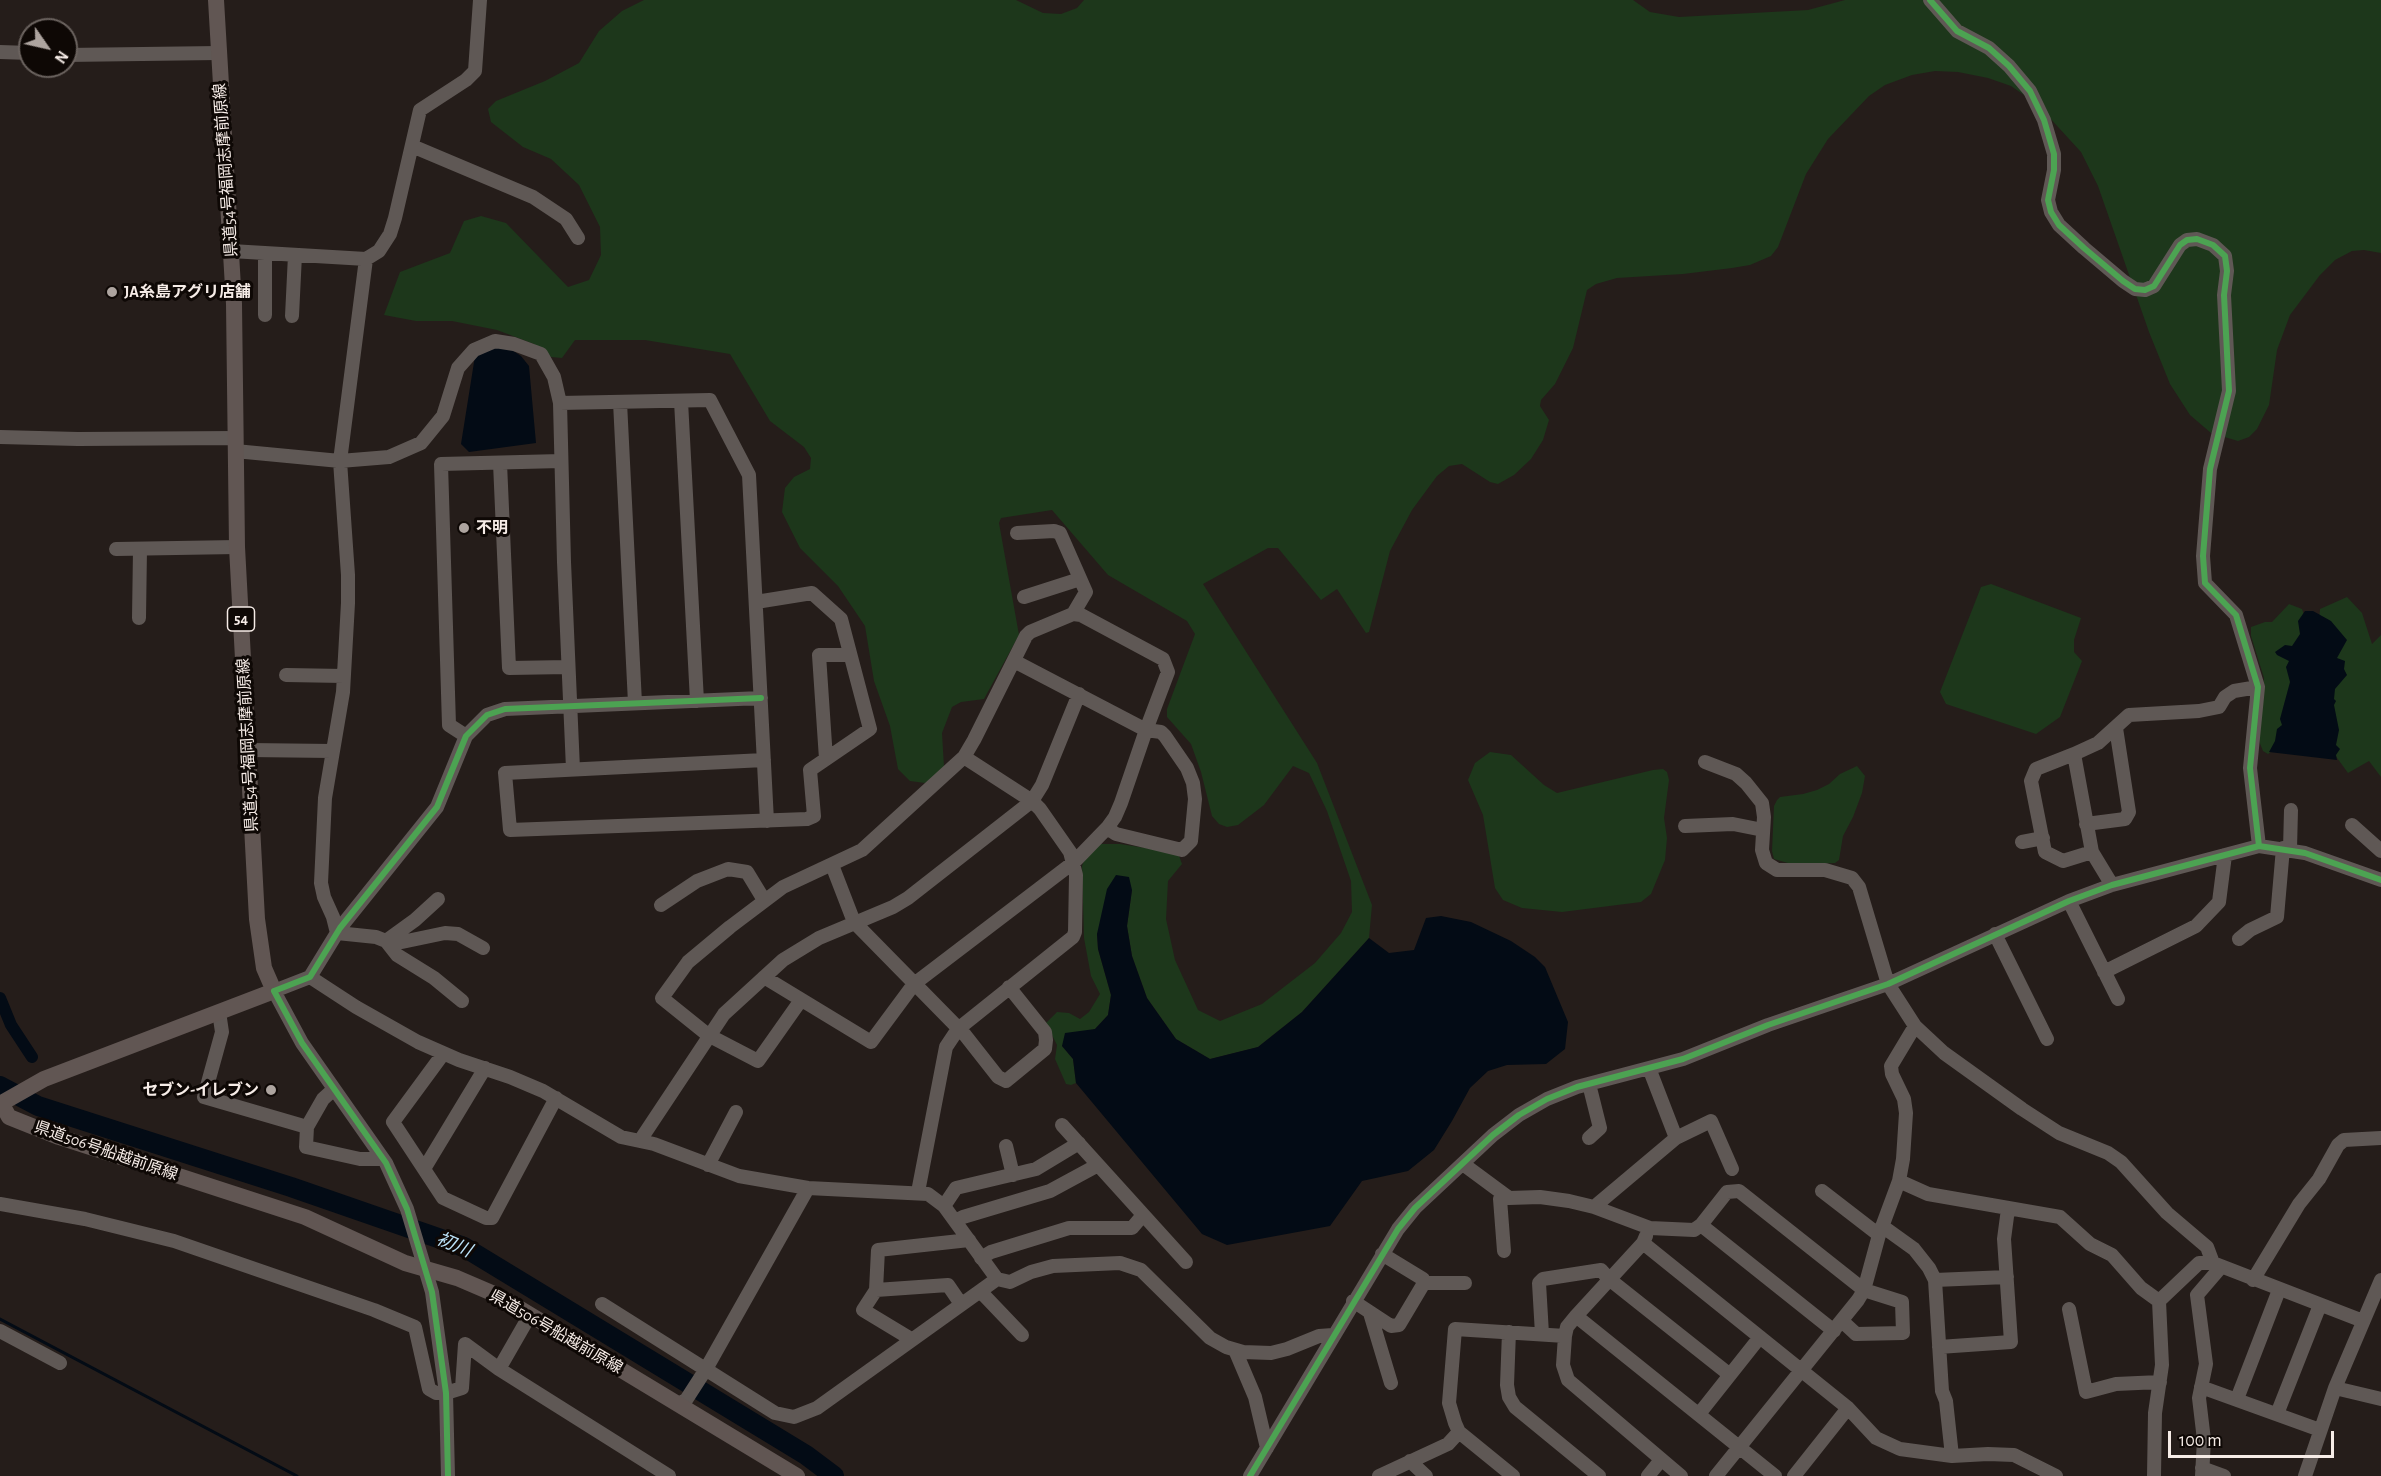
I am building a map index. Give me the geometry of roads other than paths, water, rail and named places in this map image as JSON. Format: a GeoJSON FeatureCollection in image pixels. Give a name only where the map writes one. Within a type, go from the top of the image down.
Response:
{"type":"FeatureCollection","features":[{"type":"Feature","properties":{"kind":"main road","name":"県道54号福岡志摩前原線"},"geometry":{"type":"LineString","coordinates":[[216,0],[228,177],[237,402],[235,445],[237,547],[257,919],[264,968],[273,991]]}},
{"type":"Feature","properties":{"kind":"main road"},"geometry":{"type":"LineString","coordinates":[[0,1104],[44,1079],[273,991]]}},
{"type":"Feature","properties":{"kind":"main road","name":"県道506号船越前原線"},"geometry":{"type":"LineString","coordinates":[[0,1104],[9,1117],[59,1137],[305,1217],[405,1263],[423,1262],[499,1296],[682,1402],[797,1476]]}},
{"type":"Feature","properties":{"kind":"street"},"geometry":{"type":"LineString","coordinates":[[231,251],[366,259],[379,251],[390,234],[420,110],[466,80],[475,71],[480,0]]}},
{"type":"Feature","properties":{"kind":"street"},"geometry":{"type":"LineString","coordinates":[[1930,0],[1957,31],[1989,48],[2009,66],[2030,91],[2043,120],[2054,154],[2049,200],[2051,212],[2059,225],[2084,248],[2123,281],[2135,289],[2145,290],[2154,286],[2180,245],[2187,240],[2197,239],[2213,245],[2224,256],[2227,271],[2224,295],[2229,392],[2210,469],[2203,556],[2205,583],[2236,615],[2258,687],[2250,768],[2259,846]]}},
{"type":"Feature","properties":{"kind":"street"},"geometry":{"type":"LineString","coordinates":[[0,52],[18,53]]}},
{"type":"Feature","properties":{"kind":"street"},"geometry":{"type":"LineString","coordinates":[[78,55],[218,53]]}},
{"type":"Feature","properties":{"kind":"street"},"geometry":{"type":"LineString","coordinates":[[412,146],[533,196],[566,219],[578,238]]}},
{"type":"Feature","properties":{"kind":"street"},"geometry":{"type":"LineString","coordinates":[[265,253],[265,315]]}},
{"type":"Feature","properties":{"kind":"street"},"geometry":{"type":"LineString","coordinates":[[292,316],[295,255]]}},
{"type":"Feature","properties":{"kind":"street"},"geometry":{"type":"LineString","coordinates":[[337,933],[321,883],[325,798],[344,676],[348,575],[340,461],[366,259]]}},
{"type":"Feature","properties":{"kind":"street"},"geometry":{"type":"LineString","coordinates":[[0,437],[235,445],[340,461],[389,457],[421,443],[443,416],[458,368],[474,350],[495,341],[514,344],[541,354],[554,377],[560,402],[573,769]]}},
{"type":"Feature","properties":{"kind":"street"},"geometry":{"type":"LineString","coordinates":[[681,400],[697,700]]}},
{"type":"Feature","properties":{"kind":"street"},"geometry":{"type":"LineString","coordinates":[[560,402],[710,400],[749,475],[767,821]]}},
{"type":"Feature","properties":{"kind":"street"},"geometry":{"type":"LineString","coordinates":[[620,402],[635,703]]}},
{"type":"Feature","properties":{"kind":"street"},"geometry":{"type":"LineString","coordinates":[[466,735],[449,725],[441,464],[561,461]]}},
{"type":"Feature","properties":{"kind":"street"},"geometry":{"type":"LineString","coordinates":[[500,462],[509,668],[568,667]]}},
{"type":"Feature","properties":{"kind":"street"},"geometry":{"type":"LineString","coordinates":[[1017,533],[1054,531],[1060,533],[1086,591],[1073,614]]}},
{"type":"Feature","properties":{"kind":"street"},"geometry":{"type":"LineString","coordinates":[[116,549],[237,547]]}},
{"type":"Feature","properties":{"kind":"street"},"geometry":{"type":"LineString","coordinates":[[139,618],[140,549]]}},
{"type":"Feature","properties":{"kind":"street"},"geometry":{"type":"LineString","coordinates":[[1024,597],[1080,579]]}},
{"type":"Feature","properties":{"kind":"street"},"geometry":{"type":"LineString","coordinates":[[756,602],[812,593],[841,619],[870,729],[810,770],[814,816],[807,819],[767,821],[510,830],[505,772],[764,760]]}},
{"type":"Feature","properties":{"kind":"street"},"geometry":{"type":"LineString","coordinates":[[764,977],[871,1042],[914,984],[1074,862],[1107,828],[1121,803],[1168,672],[1163,659],[1081,615],[1073,614],[1030,632],[964,757],[862,850],[783,887],[764,900],[688,962],[662,998],[708,1035],[758,1061],[801,1000]]}},
{"type":"Feature","properties":{"kind":"street"},"geometry":{"type":"LineString","coordinates":[[826,759],[819,655],[850,655]]}},
{"type":"Feature","properties":{"kind":"street"},"geometry":{"type":"LineString","coordinates":[[1014,661],[1146,730],[1161,732],[1187,768],[1193,783],[1195,799],[1191,841],[1182,850],[1116,834],[1107,828]]}},
{"type":"Feature","properties":{"kind":"street"},"geometry":{"type":"LineString","coordinates":[[286,675],[344,676]]}},
{"type":"Feature","properties":{"kind":"street"},"geometry":{"type":"LineString","coordinates":[[2092,852],[2063,861],[2045,852],[2031,781],[2036,769],[2098,743],[2129,715],[2209,709],[2219,706],[2225,697],[2235,692],[2258,687]]}},
{"type":"Feature","properties":{"kind":"street"},"geometry":{"type":"LineString","coordinates":[[641,1139],[708,1035],[724,1014],[764,977],[797,950],[908,898],[1032,801],[1042,785],[1079,694]]}},
{"type":"Feature","properties":{"kind":"street"},"geometry":{"type":"LineString","coordinates":[[448,1476],[446,1393],[432,1292],[407,1209],[384,1161],[302,1043],[273,991],[310,977],[337,933],[437,807],[466,735],[487,715],[505,708],[760,698]]}},
{"type":"Feature","properties":{"kind":"street"},"geometry":{"type":"LineString","coordinates":[[2086,824],[2125,819],[2129,812],[2116,728]]}},
{"type":"Feature","properties":{"kind":"street"},"geometry":{"type":"LineString","coordinates":[[249,750],[332,751]]}},
{"type":"Feature","properties":{"kind":"street"},"geometry":{"type":"LineString","coordinates":[[2074,754],[2092,852],[2112,885]]}},
{"type":"Feature","properties":{"kind":"street"},"geometry":{"type":"LineString","coordinates":[[918,1192],[943,1054],[958,1029],[1073,937],[1075,932],[1074,862],[1070,852],[1032,801],[964,757]]}},
{"type":"Feature","properties":{"kind":"street"},"geometry":{"type":"LineString","coordinates":[[1705,762],[1736,774],[1762,802],[1764,817],[1762,850],[1766,863],[1777,870],[1825,870],[1852,878],[1859,887],[1888,984],[1915,1026],[1944,1053],[2022,1109],[2059,1133],[2108,1153],[2121,1162],[2168,1213],[2207,1247],[2217,1265]]}},
{"type":"Feature","properties":{"kind":"street"},"geometry":{"type":"LineString","coordinates":[[2239,939],[2250,930],[2277,917],[2291,810]]}},
{"type":"Feature","properties":{"kind":"street"},"geometry":{"type":"LineString","coordinates":[[1685,826],[1733,824],[1763,830]]}},
{"type":"Feature","properties":{"kind":"street"},"geometry":{"type":"LineString","coordinates":[[2352,825],[2381,851]]}},
{"type":"Feature","properties":{"kind":"street"},"geometry":{"type":"LineString","coordinates":[[2022,842],[2043,838]]}},
{"type":"Feature","properties":{"kind":"street"},"geometry":{"type":"LineString","coordinates":[[1253,1475],[1353,1301],[1398,1229],[1415,1208],[1462,1164],[1519,1115],[1547,1099],[1589,1084],[1683,1059],[1768,1025],[1888,984],[2069,900],[2112,885],[2259,846],[2286,849],[2381,879]]}},
{"type":"Feature","properties":{"kind":"street"},"geometry":{"type":"LineString","coordinates":[[2104,972],[2196,926],[2219,902],[2225,855]]}},
{"type":"Feature","properties":{"kind":"street"},"geometry":{"type":"LineString","coordinates":[[832,865],[854,922],[958,1029],[998,1077],[1006,1081],[1045,1048],[1046,1040],[1045,1032],[1009,987]]}},
{"type":"Feature","properties":{"kind":"street"},"geometry":{"type":"LineString","coordinates":[[661,906],[697,881],[728,869],[747,872],[764,900]]}},
{"type":"Feature","properties":{"kind":"street"},"geometry":{"type":"LineString","coordinates":[[386,942],[438,899]]}},
{"type":"Feature","properties":{"kind":"street"},"geometry":{"type":"LineString","coordinates":[[2069,900],[2118,999]]}},
{"type":"Feature","properties":{"kind":"street"},"geometry":{"type":"LineString","coordinates":[[337,933],[376,937],[386,942],[397,955],[434,978],[462,1001]]}},
{"type":"Feature","properties":{"kind":"street"},"geometry":{"type":"LineString","coordinates":[[386,942],[402,942],[445,933],[458,934],[483,948]]}},
{"type":"Feature","properties":{"kind":"street"},"geometry":{"type":"LineString","coordinates":[[1995,934],[2047,1039]]}},
{"type":"Feature","properties":{"kind":"street"},"geometry":{"type":"LineString","coordinates":[[310,977],[356,1007],[443,1054],[485,1068],[556,1098],[621,1137],[641,1139],[739,1176],[808,1188],[928,1194],[944,1206],[997,1279],[1010,1282],[1030,1272],[1071,1264],[1120,1263],[1130,1265],[1148,1276],[1210,1338],[1226,1347],[1235,1350],[1272,1353],[1319,1336],[1333,1335]]}},
{"type":"Feature","properties":{"kind":"street"},"geometry":{"type":"LineString","coordinates":[[219,1012],[222,1032],[204,1097],[307,1127]]}},
{"type":"Feature","properties":{"kind":"street"},"geometry":{"type":"LineString","coordinates":[[1716,1476],[1838,1326],[1864,1290],[1881,1231],[1899,1181],[1903,1159],[1905,1099],[1892,1074],[1892,1066],[1915,1026]]}},
{"type":"Feature","properties":{"kind":"street"},"geometry":{"type":"LineString","coordinates":[[443,1054],[393,1122],[443,1198],[486,1218],[492,1218],[556,1098]]}},
{"type":"Feature","properties":{"kind":"street"},"geometry":{"type":"LineString","coordinates":[[424,1169],[485,1068]]}},
{"type":"Feature","properties":{"kind":"street"},"geometry":{"type":"LineString","coordinates":[[1649,1068],[1676,1137]]}},
{"type":"Feature","properties":{"kind":"street"},"geometry":{"type":"LineString","coordinates":[[1589,1084],[1600,1128],[1589,1138]]}},
{"type":"Feature","properties":{"kind":"street"},"geometry":{"type":"LineString","coordinates":[[334,1089],[323,1099],[307,1127],[306,1147],[360,1159],[384,1161]]}},
{"type":"Feature","properties":{"kind":"street"},"geometry":{"type":"LineString","coordinates":[[708,1165],[736,1112]]}},
{"type":"Feature","properties":{"kind":"street"},"geometry":{"type":"LineString","coordinates":[[1594,1207],[1676,1137],[1712,1121],[1732,1169]]}},
{"type":"Feature","properties":{"kind":"street"},"geometry":{"type":"LineString","coordinates":[[1062,1125],[1186,1262]]}},
{"type":"Feature","properties":{"kind":"street"},"geometry":{"type":"LineString","coordinates":[[2253,1280],[2299,1204],[2319,1179],[2338,1144],[2344,1140],[2381,1138]]}},
{"type":"Feature","properties":{"kind":"street"},"geometry":{"type":"LineString","coordinates":[[944,1206],[956,1188],[1036,1168],[1079,1143]]}},
{"type":"Feature","properties":{"kind":"street"},"geometry":{"type":"LineString","coordinates":[[1006,1146],[1013,1175]]}},
{"type":"Feature","properties":{"kind":"street"},"geometry":{"type":"LineString","coordinates":[[1462,1164],[1509,1198],[1540,1197],[1594,1207],[1650,1228],[1688,1231],[1701,1225],[1727,1192],[1739,1191],[1864,1290],[1902,1302],[1903,1333],[1856,1334],[1838,1326],[1701,1225]]}},
{"type":"Feature","properties":{"kind":"street"},"geometry":{"type":"LineString","coordinates":[[955,1221],[963,1216],[1050,1191],[1098,1165]]}},
{"type":"Feature","properties":{"kind":"street"},"geometry":{"type":"LineString","coordinates":[[1899,1181],[1928,1194],[2008,1209],[2054,1214],[2066,1220],[2090,1244],[2112,1255],[2141,1288],[2159,1301]]}},
{"type":"Feature","properties":{"kind":"street"},"geometry":{"type":"LineString","coordinates":[[682,1402],[705,1371],[808,1188]]}},
{"type":"Feature","properties":{"kind":"street"},"geometry":{"type":"LineString","coordinates":[[1822,1191],[1881,1231],[1914,1249],[1935,1280],[1942,1391],[1946,1401],[1952,1456]]}},
{"type":"Feature","properties":{"kind":"street"},"geometry":{"type":"LineString","coordinates":[[1502,1194],[1500,1199],[1504,1251]]}},
{"type":"Feature","properties":{"kind":"street"},"geometry":{"type":"LineString","coordinates":[[0,1204],[85,1219],[174,1240],[374,1310],[415,1327],[429,1389],[436,1393],[446,1393],[462,1388],[465,1344],[499,1369],[669,1476]]}},
{"type":"Feature","properties":{"kind":"street"},"geometry":{"type":"LineString","coordinates":[[1939,1347],[2012,1341],[2004,1239],[2008,1209]]}},
{"type":"Feature","properties":{"kind":"street"},"geometry":{"type":"LineString","coordinates":[[981,1258],[991,1252],[1069,1228],[1132,1228],[1143,1215]]}},
{"type":"Feature","properties":{"kind":"street"},"geometry":{"type":"LineString","coordinates":[[1650,1228],[1643,1243],[1567,1327],[1563,1365],[1568,1380],[1681,1476]]}},
{"type":"Feature","properties":{"kind":"street"},"geometry":{"type":"LineString","coordinates":[[910,1340],[863,1310],[876,1290],[878,1250],[969,1240]]}},
{"type":"Feature","properties":{"kind":"street"},"geometry":{"type":"LineString","coordinates":[[1643,1243],[1848,1408],[1876,1438],[1899,1449],[1952,1456],[2014,1455],[2056,1476]]}},
{"type":"Feature","properties":{"kind":"street"},"geometry":{"type":"LineString","coordinates":[[1382,1254],[1423,1279],[1424,1283]]}},
{"type":"Feature","properties":{"kind":"street"},"geometry":{"type":"LineString","coordinates":[[2154,1476],[2155,1413],[2162,1365],[2159,1301],[2199,1263],[2217,1265],[2363,1321]]}},
{"type":"Feature","properties":{"kind":"street"},"geometry":{"type":"LineString","coordinates":[[2217,1265],[2197,1295],[2206,1364],[2199,1398],[2204,1440],[2202,1472],[2223,1476]]}},
{"type":"Feature","properties":{"kind":"street"},"geometry":{"type":"LineString","coordinates":[[1542,1334],[1539,1283],[1543,1280],[1601,1270],[1609,1279],[1730,1375]]}},
{"type":"Feature","properties":{"kind":"street"},"geometry":{"type":"LineString","coordinates":[[1935,1280],[2007,1277]]}},
{"type":"Feature","properties":{"kind":"street"},"geometry":{"type":"LineString","coordinates":[[602,1304],[775,1413],[794,1417],[817,1408],[997,1279]]}},
{"type":"Feature","properties":{"kind":"street"},"geometry":{"type":"LineString","coordinates":[[2305,1476],[2335,1388],[2381,1280]]}},
{"type":"Feature","properties":{"kind":"street"},"geometry":{"type":"LineString","coordinates":[[1424,1283],[1466,1283]]}},
{"type":"Feature","properties":{"kind":"street"},"geometry":{"type":"LineString","coordinates":[[1353,1301],[1391,1326],[1399,1325],[1424,1283]]}},
{"type":"Feature","properties":{"kind":"street"},"geometry":{"type":"LineString","coordinates":[[876,1290],[948,1285],[961,1304]]}},
{"type":"Feature","properties":{"kind":"street"},"geometry":{"type":"LineString","coordinates":[[2236,1399],[2279,1290]]}},
{"type":"Feature","properties":{"kind":"street"},"geometry":{"type":"LineString","coordinates":[[980,1291],[1022,1335]]}},
{"type":"Feature","properties":{"kind":"street"},"geometry":{"type":"LineString","coordinates":[[2277,1414],[2320,1305]]}},
{"type":"Feature","properties":{"kind":"street"},"geometry":{"type":"LineString","coordinates":[[2069,1309],[2086,1392],[2116,1384],[2160,1382]]}},
{"type":"Feature","properties":{"kind":"street"},"geometry":{"type":"LineString","coordinates":[[1370,1313],[1391,1383]]}},
{"type":"Feature","properties":{"kind":"street"},"geometry":{"type":"LineString","coordinates":[[499,1369],[531,1315]]}},
{"type":"Feature","properties":{"kind":"street"},"geometry":{"type":"LineString","coordinates":[[1576,1316],[1740,1447],[1768,1474]]}},
{"type":"Feature","properties":{"kind":"street"},"geometry":{"type":"LineString","coordinates":[[1514,1476],[1460,1432],[1451,1414],[1449,1403],[1455,1329],[1565,1336]]}},
{"type":"Feature","properties":{"kind":"street"},"geometry":{"type":"LineString","coordinates":[[0,1330],[60,1362]]}},
{"type":"Feature","properties":{"kind":"street"},"geometry":{"type":"LineString","coordinates":[[1509,1332],[1507,1385],[1509,1397],[1515,1407],[1599,1476]]}},
{"type":"Feature","properties":{"kind":"street"},"geometry":{"type":"LineString","coordinates":[[1699,1414],[1760,1337]]}},
{"type":"Feature","properties":{"kind":"street"},"geometry":{"type":"LineString","coordinates":[[1235,1350],[1256,1397],[1267,1448]]}},
{"type":"Feature","properties":{"kind":"street"},"geometry":{"type":"LineString","coordinates":[[2201,1387],[2320,1430]]}},
{"type":"Feature","properties":{"kind":"street"},"geometry":{"type":"LineString","coordinates":[[2335,1388],[2381,1399]]}},
{"type":"Feature","properties":{"kind":"street"},"geometry":{"type":"LineString","coordinates":[[1794,1476],[1848,1408]]}},
{"type":"Feature","properties":{"kind":"street"},"geometry":{"type":"LineString","coordinates":[[1379,1476],[1448,1444],[1460,1432]]}},
{"type":"Feature","properties":{"kind":"street"},"geometry":{"type":"LineString","coordinates":[[1648,1476],[1661,1460]]}},
{"type":"Feature","properties":{"kind":"street"},"geometry":{"type":"LineString","coordinates":[[1410,1461],[1426,1476]]}},
{"type":"Feature","properties":{"kind":"waterway"},"geometry":{"type":"LineString","coordinates":[[0,998],[11,1025],[32,1057]]}},
{"type":"Feature","properties":{"kind":"waterway","name":"初川"},"geometry":{"type":"LineString","coordinates":[[0,1086],[38,1106],[291,1187],[464,1247],[806,1455],[834,1476]]}},
{"type":"Feature","properties":{"kind":"waterway"},"geometry":{"type":"LineString","coordinates":[[0,1319],[297,1476]]}},
{"type":"Feature","properties":{"kind":"place","name":"JA糸島アグリ店舗"},"geometry":{"type":"Point","coordinates":[112,292]}},
{"type":"Feature","properties":{"kind":"place","name":"不明"},"geometry":{"type":"Point","coordinates":[464,528]}},
{"type":"Feature","properties":{"kind":"place","name":"セブン-イレブン"},"geometry":{"type":"Point","coordinates":[271,1090]}}]}
